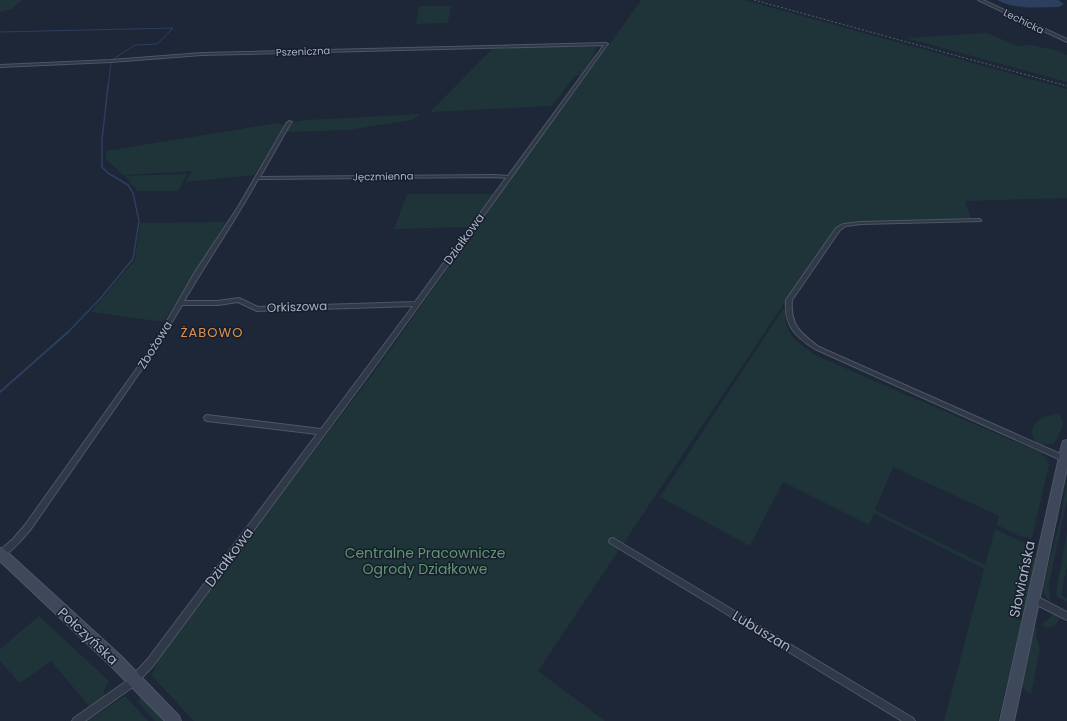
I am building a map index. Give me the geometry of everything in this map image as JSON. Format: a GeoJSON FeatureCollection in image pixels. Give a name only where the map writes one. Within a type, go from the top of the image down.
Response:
{"type":"FeatureCollection","features":[{"type":"Feature","properties":{"kind":"main road","name":"Słowiańska"},"geometry":{"type":"LineString","coordinates":[[1007,721],[1067,444]]}},
{"type":"Feature","properties":{"kind":"main road","name":"Połczyńska"},"geometry":{"type":"LineString","coordinates":[[1,553],[134,679],[174,721]]}},
{"type":"Feature","properties":{"kind":"street","name":"Lechicka"},"geometry":{"type":"LineString","coordinates":[[980,0],[1067,42]]}},
{"type":"Feature","properties":{"kind":"street","name":"Pszeniczna"},"geometry":{"type":"LineString","coordinates":[[0,66],[111,61],[210,54],[606,44]]}},
{"type":"Feature","properties":{"kind":"street","name":"Działkowa"},"geometry":{"type":"LineString","coordinates":[[77,721],[134,679],[150,663],[416,304],[606,44]]}},
{"type":"Feature","properties":{"kind":"street","name":"Zbożowa"},"geometry":{"type":"LineString","coordinates":[[1,553],[16,541],[28,527],[138,373],[290,122]]}},
{"type":"Feature","properties":{"kind":"street","name":"Jęczmienna"},"geometry":{"type":"LineString","coordinates":[[256,178],[509,177]]}},
{"type":"Feature","properties":{"kind":"street"},"geometry":{"type":"LineString","coordinates":[[979,220],[861,223],[845,225],[838,229],[789,300],[788,310],[790,322],[804,340],[816,348],[1063,458]]}},
{"type":"Feature","properties":{"kind":"street","name":"Orkiszowa"},"geometry":{"type":"LineString","coordinates":[[180,303],[218,303],[239,300],[257,308],[416,304]]}},
{"type":"Feature","properties":{"kind":"street"},"geometry":{"type":"LineString","coordinates":[[207,418],[321,432]]}},
{"type":"Feature","properties":{"kind":"street","name":"Lubuszan"},"geometry":{"type":"LineString","coordinates":[[613,541],[910,721]]}},
{"type":"Feature","properties":{"kind":"street"},"geometry":{"type":"LineString","coordinates":[[1034,599],[1067,616]]}},
{"type":"Feature","properties":{"kind":"green space"},"geometry":{"type":"Polygon","coordinates":[[[0,0],[22,0],[12,9],[0,12],[0,0]]]}},
{"type":"Feature","properties":{"kind":"green space","name":"Centralne Pracownicze Ogrody Działkowe"},"geometry":{"type":"Polygon","coordinates":[[[640,0],[744,0],[1067,89],[1067,198],[965,201],[971,219],[930,220],[835,227],[538,671],[605,721],[194,721],[153,677],[152,674],[158,662],[155,661],[372,375],[640,0]]]}},
{"type":"Feature","properties":{"kind":"green space"},"geometry":{"type":"Polygon","coordinates":[[[419,6],[451,6],[448,23],[416,24],[419,6]]]}},
{"type":"Feature","properties":{"kind":"green space"},"geometry":{"type":"Polygon","coordinates":[[[987,33],[1018,46],[1031,45],[1059,51],[1067,55],[1067,82],[906,38],[987,33]]]}},
{"type":"Feature","properties":{"kind":"green space"},"geometry":{"type":"Polygon","coordinates":[[[599,45],[593,58],[581,75],[575,76],[552,106],[430,112],[493,48],[599,45]]]}},
{"type":"Feature","properties":{"kind":"green space"},"geometry":{"type":"Polygon","coordinates":[[[420,114],[412,120],[347,130],[288,132],[287,130],[295,122],[307,120],[420,114]]]}},
{"type":"Feature","properties":{"kind":"green space"},"geometry":{"type":"Polygon","coordinates":[[[278,123],[284,125],[254,175],[185,182],[192,171],[123,175],[106,159],[106,151],[278,123]]]}},
{"type":"Feature","properties":{"kind":"green space"},"geometry":{"type":"Polygon","coordinates":[[[187,174],[178,191],[137,191],[125,176],[187,174]]]}},
{"type":"Feature","properties":{"kind":"green space"},"geometry":{"type":"Polygon","coordinates":[[[407,194],[493,194],[469,227],[394,229],[407,194]]]}},
{"type":"Feature","properties":{"kind":"green space"},"geometry":{"type":"Polygon","coordinates":[[[226,222],[164,322],[91,312],[135,260],[140,223],[226,222]]]}},
{"type":"Feature","properties":{"kind":"green space"},"geometry":{"type":"Polygon","coordinates":[[[783,309],[785,310],[787,326],[794,338],[817,356],[1039,452],[1046,458],[1049,464],[1032,538],[1019,536],[997,525],[999,516],[893,467],[875,510],[985,565],[995,529],[1029,547],[1013,616],[1022,621],[998,721],[944,721],[984,569],[874,513],[869,525],[783,482],[750,546],[660,497],[783,309]]]}},
{"type":"Feature","properties":{"kind":"green space"},"geometry":{"type":"Polygon","coordinates":[[[1058,414],[1063,423],[1056,440],[1053,444],[1043,444],[1042,446],[1038,444],[1033,438],[1033,427],[1039,420],[1058,414]]]}},
{"type":"Feature","properties":{"kind":"green space"},"geometry":{"type":"Polygon","coordinates":[[[1067,479],[1067,500],[1049,583],[1050,602],[1044,594],[1043,585],[1060,521],[1067,479]]]}},
{"type":"Feature","properties":{"kind":"green space"},"geometry":{"type":"Polygon","coordinates":[[[1067,533],[1067,566],[1061,595],[1067,598],[1067,602],[1057,596],[1056,592],[1067,533]]]}},
{"type":"Feature","properties":{"kind":"green space"},"geometry":{"type":"Polygon","coordinates":[[[1032,551],[1036,560],[1023,616],[1018,613],[1032,551]]]}},
{"type":"Feature","properties":{"kind":"green space"},"geometry":{"type":"Polygon","coordinates":[[[1052,614],[1060,617],[1056,625],[1051,627],[1042,626],[1044,622],[1052,614]]]}},
{"type":"Feature","properties":{"kind":"green space"},"geometry":{"type":"Polygon","coordinates":[[[39,616],[109,681],[103,692],[105,695],[90,707],[51,661],[20,683],[0,661],[0,649],[39,616]]]}},
{"type":"Feature","properties":{"kind":"green space"},"geometry":{"type":"Polygon","coordinates":[[[1034,627],[1037,629],[1036,637],[1040,649],[1031,694],[1025,690],[1022,685],[1034,627]]]}},
{"type":"Feature","properties":{"kind":"green space"},"geometry":{"type":"Polygon","coordinates":[[[141,696],[164,721],[155,721],[138,702],[141,696]]]}},
{"type":"Feature","properties":{"kind":"green space"},"geometry":{"type":"Polygon","coordinates":[[[123,697],[126,697],[148,721],[88,721],[123,697]]]}},
{"type":"Feature","properties":{"kind":"water"},"geometry":{"type":"Polygon","coordinates":[[[997,0],[1058,0],[1064,4],[1059,7],[1019,7],[997,0]]]}},
{"type":"Feature","properties":{"kind":"waterway"},"geometry":{"type":"LineString","coordinates":[[0,32],[173,28],[157,44],[135,45],[112,60]]}},
{"type":"Feature","properties":{"kind":"waterway"},"geometry":{"type":"LineString","coordinates":[[108,87],[111,63]]}},
{"type":"Feature","properties":{"kind":"waterway"},"geometry":{"type":"LineString","coordinates":[[68,332],[99,300],[133,259],[139,221],[133,193],[128,185],[108,173],[102,167],[102,140],[108,86]]}},
{"type":"Feature","properties":{"kind":"waterway"},"geometry":{"type":"LineString","coordinates":[[0,392],[68,332]]}},
{"type":"Feature","properties":{"kind":"railway"},"geometry":{"type":"LineString","coordinates":[[754,0],[1067,86]]}},
{"type":"Feature","properties":{"kind":"district","name":"ŻABOWO"},"geometry":{"type":"Point","coordinates":[212,332]}}]}
